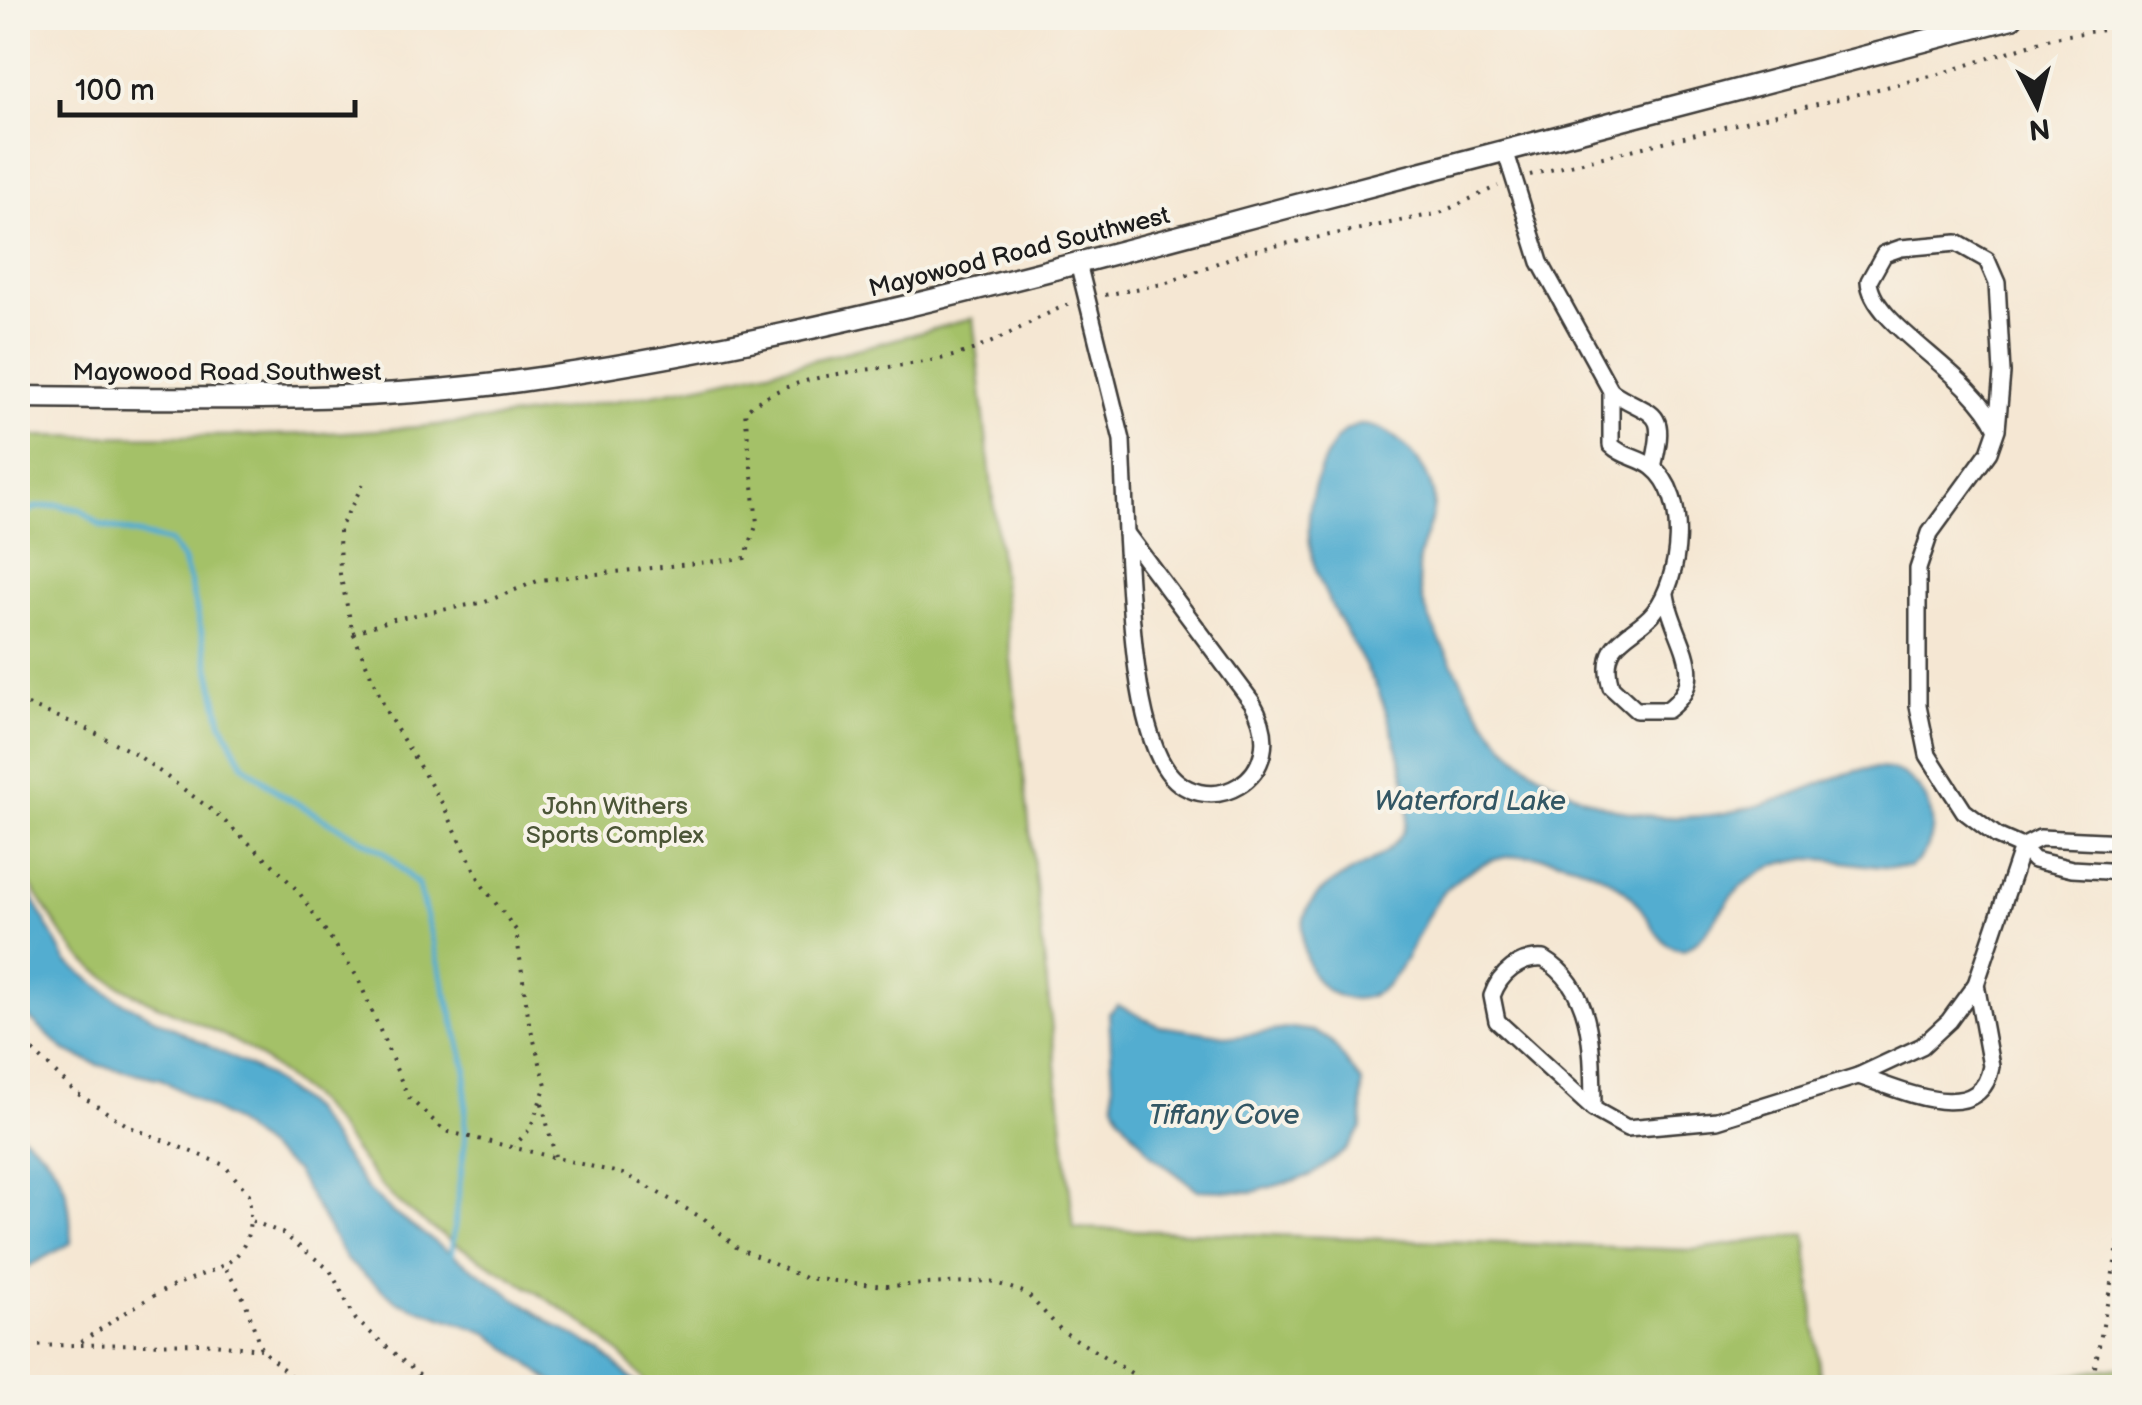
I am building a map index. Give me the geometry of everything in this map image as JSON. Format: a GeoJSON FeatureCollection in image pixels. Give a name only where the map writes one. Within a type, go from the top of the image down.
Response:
{"type":"FeatureCollection","features":[{"type":"Feature","properties":{"kind":"street","name":"Mayowood Road Southwest"},"geometry":{"type":"LineString","coordinates":[[18,397],[276,398],[396,394],[517,382],[806,330],[1078,263],[2012,18]]}},
{"type":"Feature","properties":{"kind":"street"},"geometry":{"type":"LineString","coordinates":[[1506,150],[1540,262],[1611,391],[1611,445],[1654,467]]}},
{"type":"Feature","properties":{"kind":"street"},"geometry":{"type":"LineString","coordinates":[[1997,430],[1971,389],[1876,308],[1869,281],[1884,254],[1945,243],[1966,246],[1987,260],[1997,283],[2002,373],[1997,430],[1989,452],[1940,515],[1922,553],[1916,586],[1919,724],[1935,772],[1964,811],[1998,836],[2022,847],[2041,864],[2124,872]]}},
{"type":"Feature","properties":{"kind":"street"},"geometry":{"type":"LineString","coordinates":[[1078,263],[1124,455],[1126,533],[1142,689],[1160,758],[1184,786],[1208,793],[1232,790],[1260,762],[1266,728],[1252,702],[1126,533]]}},
{"type":"Feature","properties":{"kind":"street"},"geometry":{"type":"LineString","coordinates":[[1611,391],[1649,408],[1660,433],[1654,467],[1676,517],[1676,545],[1666,594],[1671,622],[1688,656],[1690,677],[1682,696],[1667,710],[1636,710],[1611,687],[1608,663],[1620,640],[1654,612],[1666,594]]}},
{"type":"Feature","properties":{"kind":"street"},"geometry":{"type":"LineString","coordinates":[[1594,1110],[1589,1025],[1580,1002],[1553,964],[1544,959],[1525,960],[1495,988],[1492,1014],[1594,1110],[1627,1128],[1717,1120],[1858,1076],[1922,1046],[1949,1021],[1976,984],[2022,847],[2040,838],[2124,842]]}},
{"type":"Feature","properties":{"kind":"street"},"geometry":{"type":"LineString","coordinates":[[1858,1076],[1948,1103],[1958,1103],[1976,1094],[1989,1078],[1991,1066],[1976,984]]}},
{"type":"Feature","properties":{"kind":"path"},"geometry":{"type":"LineString","coordinates":[[353,633],[394,619],[485,602],[540,580],[744,558],[758,523],[745,411],[763,395],[956,356],[1006,339],[1043,314],[1087,298],[1167,284],[1245,252],[1440,213],[1513,180],[1943,73],[2054,37],[2124,27]]}},
{"type":"Feature","properties":{"kind":"path"},"geometry":{"type":"LineString","coordinates":[[362,484],[339,530],[340,574],[353,633],[388,715],[442,803],[482,885],[516,930],[530,1022],[544,1070],[542,1102],[555,1156]]}},
{"type":"Feature","properties":{"kind":"path"},"geometry":{"type":"LineString","coordinates":[[18,701],[81,726],[136,754],[213,812],[270,862],[298,892],[358,978],[408,1097],[446,1131],[627,1175],[706,1220],[736,1248],[805,1278],[886,1286],[990,1281],[1026,1294],[1062,1331],[1156,1388]]}},
{"type":"Feature","properties":{"kind":"path"},"geometry":{"type":"LineString","coordinates":[[18,1036],[75,1092],[130,1126],[224,1165],[249,1194],[252,1221],[248,1236],[226,1268],[166,1289],[79,1343]]}},
{"type":"Feature","properties":{"kind":"path"},"geometry":{"type":"LineString","coordinates":[[512,1148],[530,1128],[542,1102]]}},
{"type":"Feature","properties":{"kind":"path"},"geometry":{"type":"LineString","coordinates":[[2091,1388],[2124,1215]]}},
{"type":"Feature","properties":{"kind":"path"},"geometry":{"type":"LineString","coordinates":[[252,1221],[282,1233],[330,1270],[356,1320],[434,1388]]}},
{"type":"Feature","properties":{"kind":"path"},"geometry":{"type":"LineString","coordinates":[[226,1268],[245,1301],[261,1349],[304,1388]]}},
{"type":"Feature","properties":{"kind":"path"},"geometry":{"type":"LineString","coordinates":[[18,1346],[203,1342],[261,1349]]}},
{"type":"Feature","properties":{"kind":"green space","name":"John Withers Sports Complex"},"geometry":{"type":"Polygon","coordinates":[[[973,318],[1074,1228],[1692,1250],[1806,1234],[1820,1376],[1845,1387],[649,1387],[596,1333],[405,1208],[379,1183],[317,1104],[270,1065],[225,1036],[129,991],[85,961],[18,869],[18,436],[326,433],[497,419],[703,384],[839,354],[973,318]]]}},
{"type":"Feature","properties":{"kind":"green space"},"geometry":{"type":"Polygon","coordinates":[[[2124,1366],[2124,1387],[1995,1387],[2124,1366]]]}},
{"type":"Feature","properties":{"kind":"water","name":"Waterford Lake"},"geometry":{"type":"Polygon","coordinates":[[[1360,425],[1395,438],[1423,468],[1434,502],[1418,563],[1426,609],[1492,729],[1540,774],[1612,808],[1690,817],[1769,803],[1836,777],[1880,768],[1911,780],[1930,808],[1930,840],[1923,855],[1910,867],[1823,859],[1782,863],[1740,888],[1707,931],[1683,950],[1666,943],[1633,898],[1602,876],[1543,857],[1503,858],[1473,869],[1447,889],[1387,984],[1372,995],[1354,999],[1326,989],[1313,975],[1304,950],[1303,926],[1308,907],[1335,881],[1386,851],[1404,829],[1408,809],[1407,788],[1382,701],[1321,584],[1312,556],[1312,496],[1324,461],[1342,434],[1360,425]]]}},
{"type":"Feature","properties":{"kind":"water"},"geometry":{"type":"Polygon","coordinates":[[[18,880],[30,893],[67,962],[115,998],[264,1074],[310,1109],[367,1189],[393,1213],[553,1324],[601,1350],[640,1387],[559,1387],[488,1333],[398,1302],[347,1261],[295,1171],[232,1121],[161,1079],[98,1065],[65,1051],[18,1008],[18,880]]]}},
{"type":"Feature","properties":{"kind":"water","name":"Tiffany Cove"},"geometry":{"type":"Polygon","coordinates":[[[1118,1005],[1160,1026],[1235,1037],[1292,1028],[1313,1031],[1331,1041],[1362,1083],[1362,1128],[1346,1150],[1312,1175],[1254,1192],[1198,1190],[1153,1156],[1119,1115],[1114,1102],[1109,1013],[1118,1005]]]}},
{"type":"Feature","properties":{"kind":"water"},"geometry":{"type":"Polygon","coordinates":[[[18,1132],[45,1155],[61,1179],[69,1207],[71,1243],[18,1272],[18,1132]]]}},
{"type":"Feature","properties":{"kind":"waterway"},"geometry":{"type":"LineString","coordinates":[[18,518],[34,508],[58,505],[81,510],[100,525],[170,542],[183,560],[190,582],[222,723],[243,764],[280,794],[384,852],[418,885],[466,1068],[465,1139],[450,1262]]}}]}
